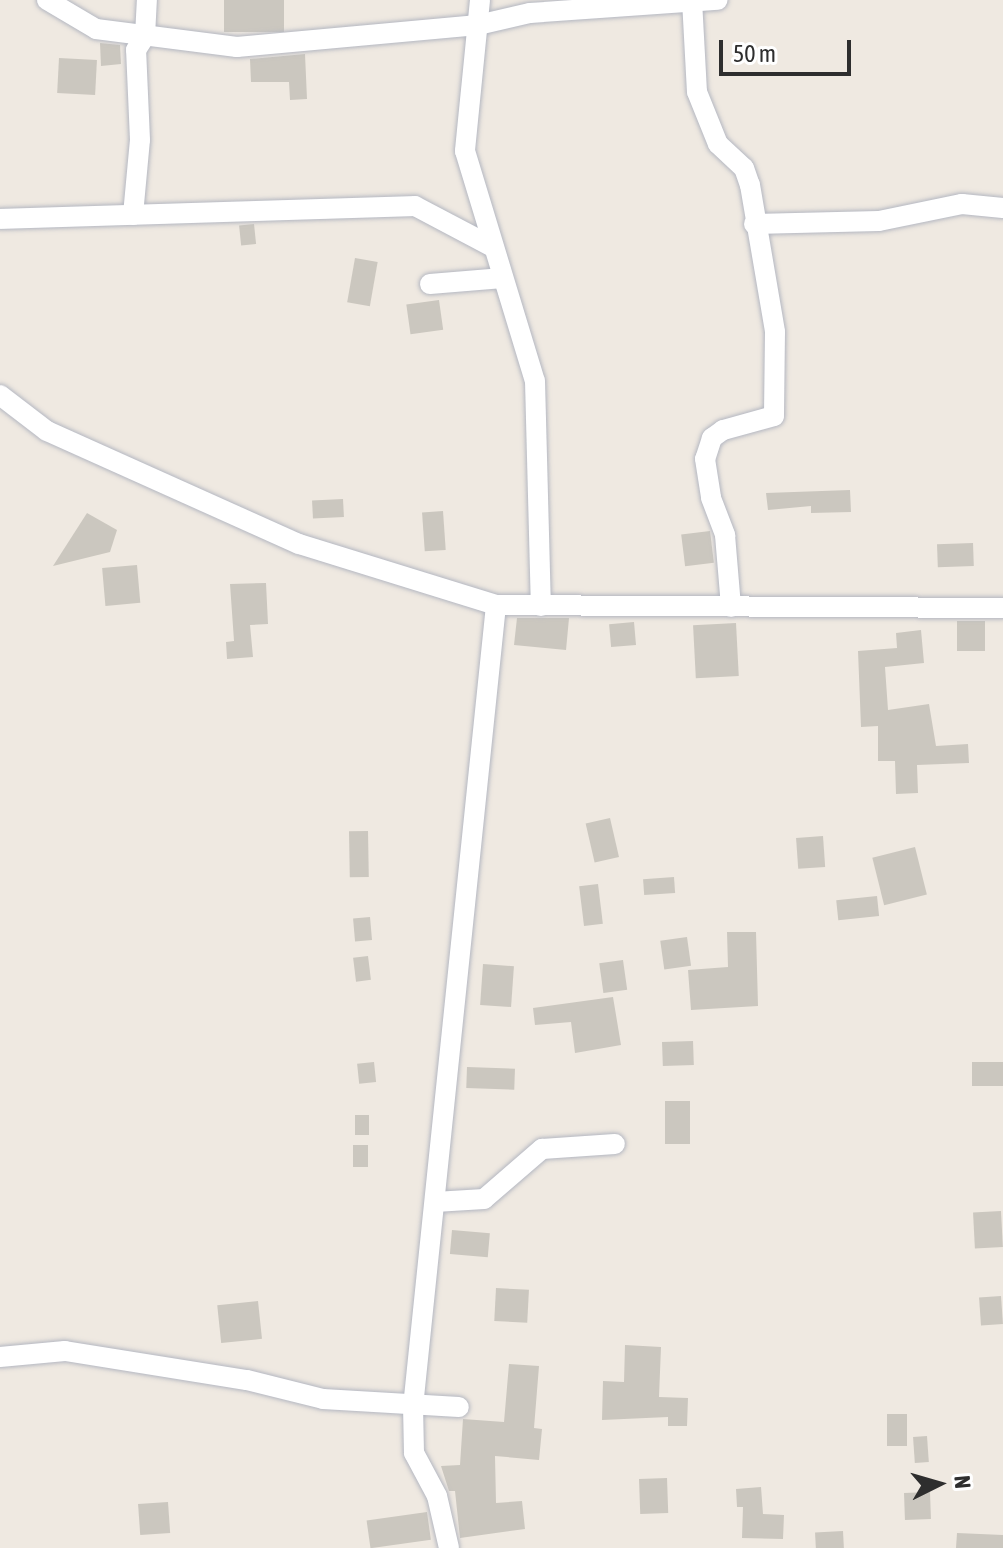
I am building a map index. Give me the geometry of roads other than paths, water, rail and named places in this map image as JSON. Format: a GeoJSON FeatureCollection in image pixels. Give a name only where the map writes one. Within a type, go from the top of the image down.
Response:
{"type":"FeatureCollection","features":[{"type":"Feature","properties":{"kind":"street"},"geometry":{"type":"LineString","coordinates":[[47,0],[96,29],[237,47],[478,25],[530,6],[718,0]]}},
{"type":"Feature","properties":{"kind":"street"},"geometry":{"type":"LineString","coordinates":[[133,215],[140,140],[136,50],[145,36],[147,0]]}},
{"type":"Feature","properties":{"kind":"street"},"geometry":{"type":"LineString","coordinates":[[480,0],[465,151],[491,246],[535,381],[541,606]]}},
{"type":"Feature","properties":{"kind":"street"},"geometry":{"type":"LineString","coordinates":[[691,1],[697,92],[718,144],[744,168],[775,332],[777,409],[774,416],[723,430],[712,438],[705,459],[711,498],[725,535],[731,607]]}},
{"type":"Feature","properties":{"kind":"street"},"geometry":{"type":"LineString","coordinates":[[754,224],[879,221],[962,204],[1003,208]]}},
{"type":"Feature","properties":{"kind":"street"},"geometry":{"type":"LineString","coordinates":[[0,219],[415,206],[491,246]]}},
{"type":"Feature","properties":{"kind":"street"},"geometry":{"type":"LineString","coordinates":[[430,284],[503,278]]}},
{"type":"Feature","properties":{"kind":"street"},"geometry":{"type":"LineString","coordinates":[[0,395],[47,431],[299,544],[496,605],[1003,608]]}},
{"type":"Feature","properties":{"kind":"street"},"geometry":{"type":"LineString","coordinates":[[449,1548],[437,1496],[414,1453],[413,1407],[496,605]]}},
{"type":"Feature","properties":{"kind":"street"},"geometry":{"type":"LineString","coordinates":[[435,1202],[484,1199],[542,1149],[615,1144]]}},
{"type":"Feature","properties":{"kind":"street"},"geometry":{"type":"LineString","coordinates":[[0,1357],[78,1352],[247,1380],[323,1399],[413,1407],[459,1407]]}}]}
